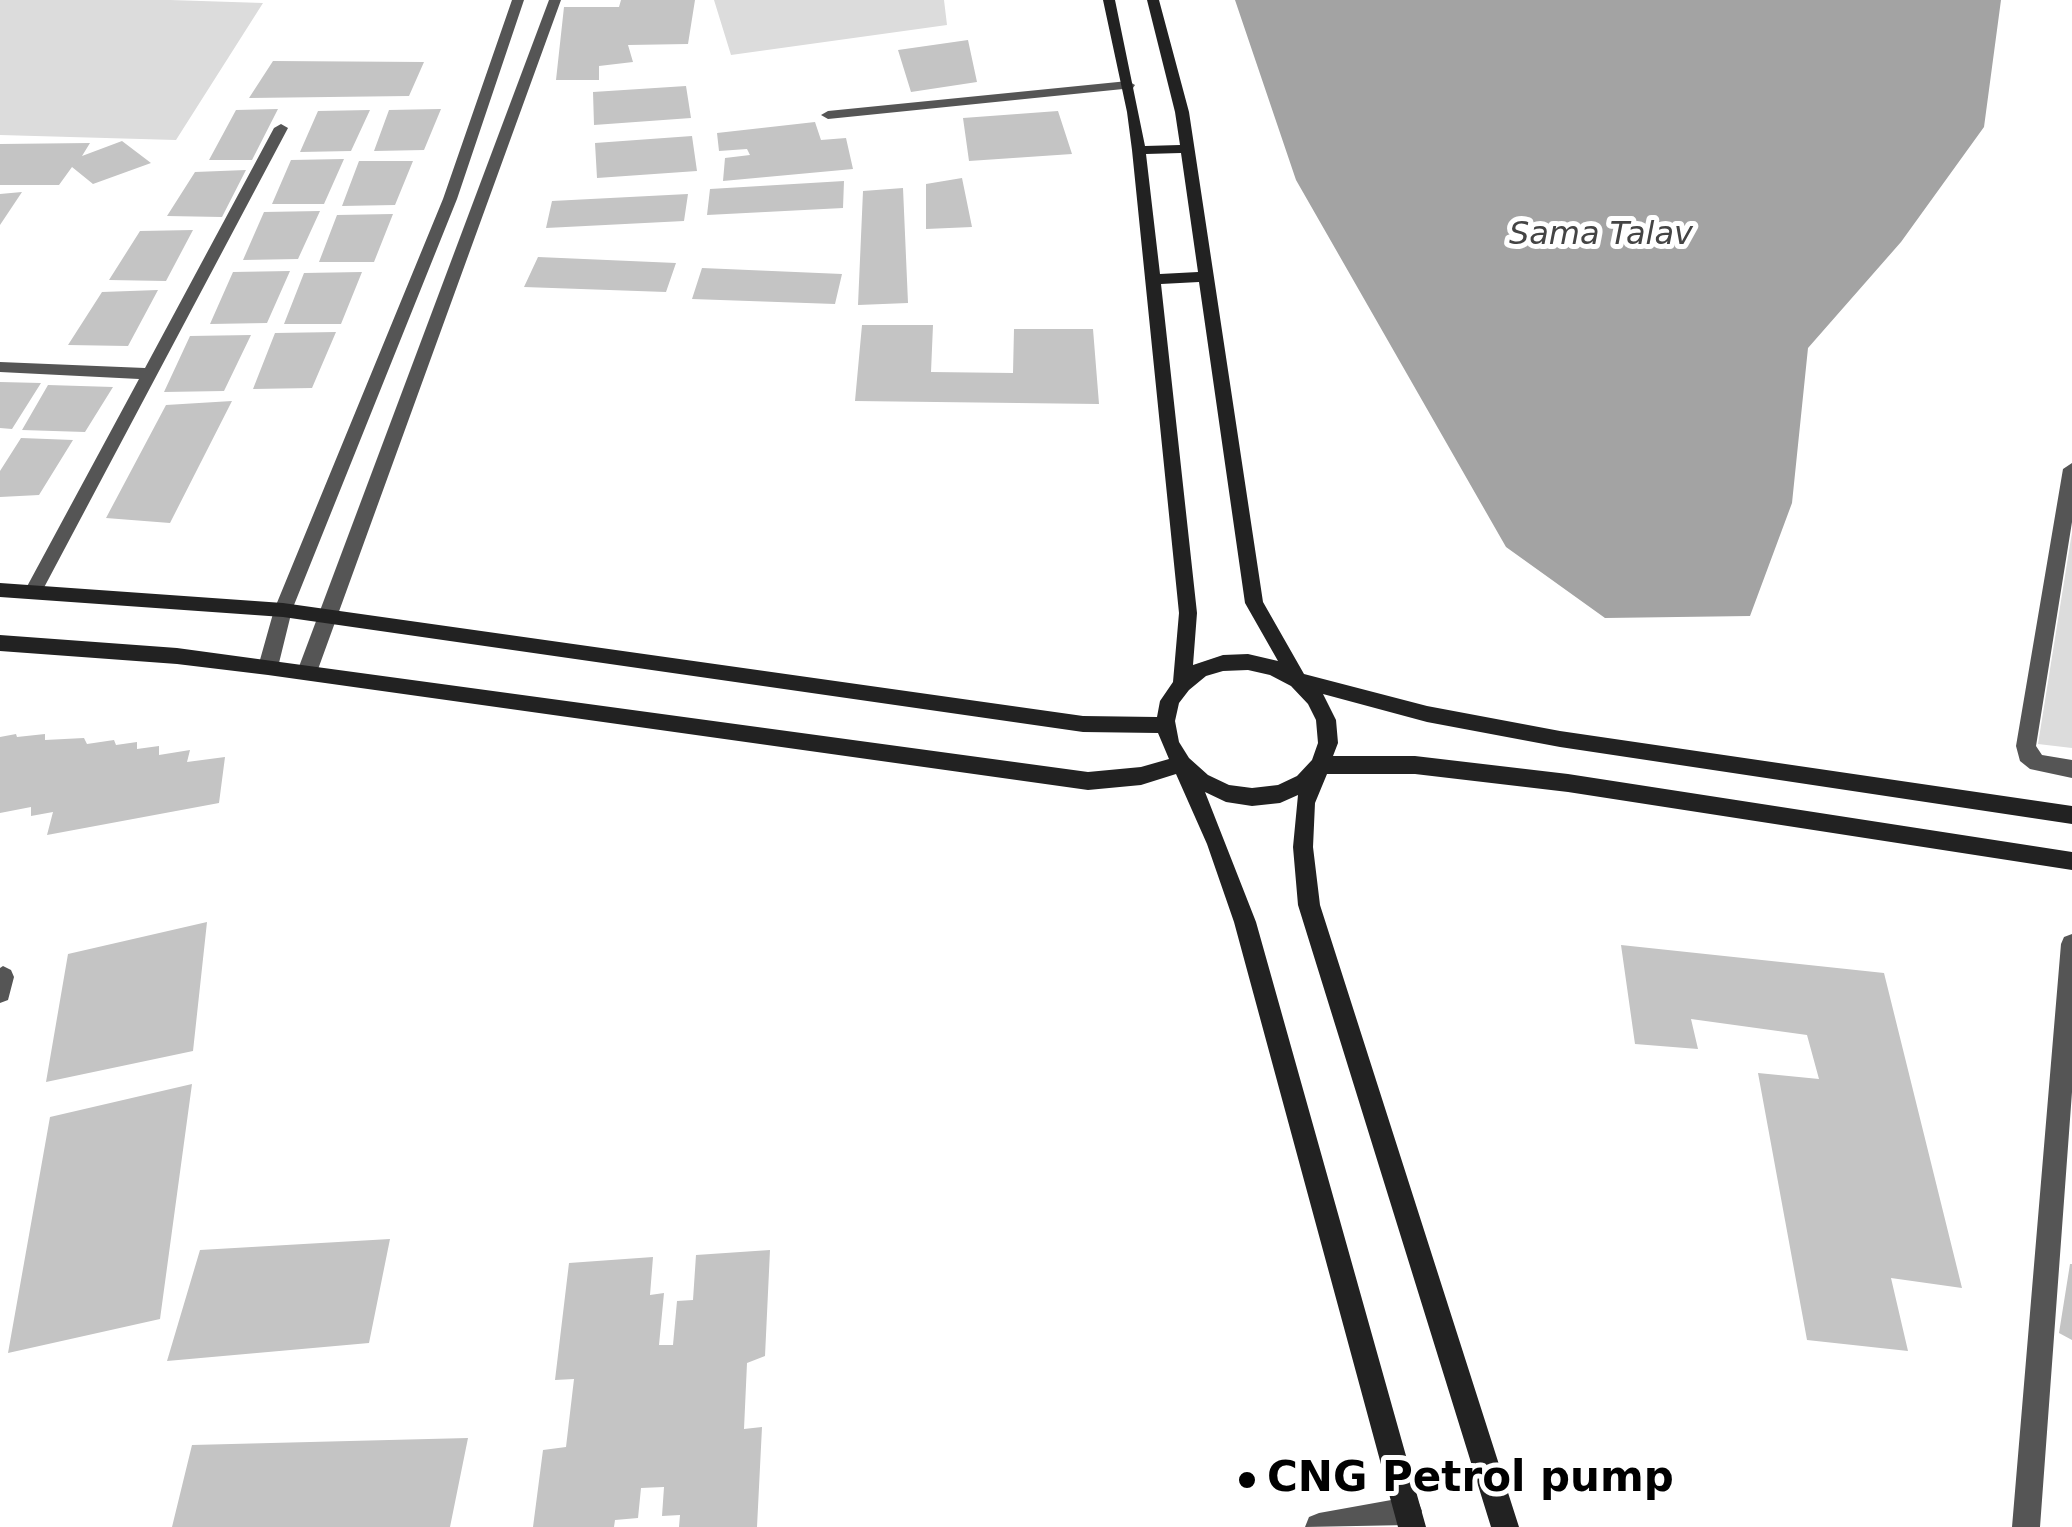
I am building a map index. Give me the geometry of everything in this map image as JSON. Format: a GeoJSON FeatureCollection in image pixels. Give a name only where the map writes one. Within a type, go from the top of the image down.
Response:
{"type":"FeatureCollection","features":[{"type":"Feature","properties":{"kind":"main road"},"geometry":{"type":"LineString","coordinates":[[1109,0],[1138,150],[1188,613],[1182,684]]}},
{"type":"Feature","properties":{"kind":"main road"},"geometry":{"type":"LineString","coordinates":[[1153,0],[1182,112],[1254,603],[1326,720],[1328,742],[1305,803],[1303,847],[1309,905],[1505,1527]]}},
{"type":"Feature","properties":{"kind":"main road"},"geometry":{"type":"LineString","coordinates":[[1138,150],[1187,150]]}},
{"type":"Feature","properties":{"kind":"main road"},"geometry":{"type":"LineString","coordinates":[[1152,278],[1205,276]]}},
{"type":"Feature","properties":{"kind":"main road"},"geometry":{"type":"LineString","coordinates":[[0,590],[282,610],[1083,724],[1166,725]]}},
{"type":"Feature","properties":{"kind":"main road"},"geometry":{"type":"LineString","coordinates":[[0,643],[268,667],[1088,781],[1140,776],[1182,764]]}},
{"type":"Feature","properties":{"kind":"main road"},"geometry":{"type":"LineString","coordinates":[[1410,1519],[1245,922],[1217,844],[1170,744],[1166,725],[1170,702],[1182,684],[1200,670],[1236,662],[1274,668],[1298,680],[1427,714],[1560,740],[2072,815]]}},
{"type":"Feature","properties":{"kind":"main road"},"geometry":{"type":"LineString","coordinates":[[1182,764],[1201,781],[1226,793],[1252,797],[1280,794],[1304,782],[1320,764],[1415,765],[1568,783],[2072,861]]}},
{"type":"Feature","properties":{"kind":"street"},"geometry":{"type":"LineString","coordinates":[[268,667],[282,610],[450,198],[518,0]]}},
{"type":"Feature","properties":{"kind":"street"},"geometry":{"type":"LineString","coordinates":[[306,672],[555,0]]}},
{"type":"Feature","properties":{"kind":"street"},"geometry":{"type":"LineString","coordinates":[[494,72],[529,70]]}},
{"type":"Feature","properties":{"kind":"street"},"geometry":{"type":"LineString","coordinates":[[828,115],[1128,86]]}},
{"type":"Feature","properties":{"kind":"street"},"geometry":{"type":"LineString","coordinates":[[33,592],[281,128]]}},
{"type":"Feature","properties":{"kind":"street"},"geometry":{"type":"LineString","coordinates":[[450,198],[484,198]]}},
{"type":"Feature","properties":{"kind":"street"},"geometry":{"type":"LineString","coordinates":[[0,367],[150,374]]}},
{"type":"Feature","properties":{"kind":"street"},"geometry":{"type":"LineString","coordinates":[[2072,469],[2026,746],[2028,755],[2038,763],[2072,769]]}},
{"type":"Feature","properties":{"kind":"street"},"geometry":{"type":"LineString","coordinates":[[2026,1527],[2072,944]]}},
{"type":"Feature","properties":{"kind":"street"},"geometry":{"type":"LineString","coordinates":[[1319,1527],[1410,1519]]}},
{"type":"Feature","properties":{"kind":"shaded area"},"geometry":{"type":"Polygon","coordinates":[[[0,0],[263,3],[176,140],[0,135],[0,0]]]}},
{"type":"Feature","properties":{"kind":"shaded area"},"geometry":{"type":"Polygon","coordinates":[[[714,0],[944,0],[947,25],[731,55],[714,0]]]}},
{"type":"Feature","properties":{"kind":"shaded area"},"geometry":{"type":"Polygon","coordinates":[[[2072,532],[2072,748],[2038,744],[2072,532]]]}},
{"type":"Feature","properties":{"kind":"water","name":"Sama Talav"},"geometry":{"type":"Polygon","coordinates":[[[1235,0],[2001,0],[1984,127],[1901,242],[1808,348],[1792,503],[1750,616],[1605,618],[1506,547],[1296,180],[1235,0]]]}},
{"type":"Feature","properties":{"kind":"building"},"geometry":{"type":"Polygon","coordinates":[[[621,0],[695,0],[688,44],[628,45],[633,62],[599,66],[599,80],[556,80],[564,7],[619,7],[621,0]]]}},
{"type":"Feature","properties":{"kind":"building"},"geometry":{"type":"Polygon","coordinates":[[[968,40],[977,82],[911,92],[898,50],[968,40]]]}},
{"type":"Feature","properties":{"kind":"building"},"geometry":{"type":"Polygon","coordinates":[[[273,61],[424,62],[409,96],[249,98],[273,61]]]}},
{"type":"Feature","properties":{"kind":"building"},"geometry":{"type":"Polygon","coordinates":[[[686,86],[691,118],[594,125],[593,92],[686,86]]]}},
{"type":"Feature","properties":{"kind":"building"},"geometry":{"type":"Polygon","coordinates":[[[278,109],[252,160],[209,160],[236,110],[278,109]]]}},
{"type":"Feature","properties":{"kind":"building"},"geometry":{"type":"Polygon","coordinates":[[[441,109],[424,150],[374,151],[389,110],[441,109]]]}},
{"type":"Feature","properties":{"kind":"building"},"geometry":{"type":"Polygon","coordinates":[[[370,110],[351,151],[300,152],[318,111],[370,110]]]}},
{"type":"Feature","properties":{"kind":"building"},"geometry":{"type":"Polygon","coordinates":[[[1058,111],[1072,154],[969,161],[963,118],[1058,111]]]}},
{"type":"Feature","properties":{"kind":"building"},"geometry":{"type":"Polygon","coordinates":[[[815,122],[821,140],[846,138],[853,169],[723,181],[725,158],[750,155],[747,149],[719,151],[717,133],[815,122]]]}},
{"type":"Feature","properties":{"kind":"building"},"geometry":{"type":"Polygon","coordinates":[[[692,136],[697,171],[597,178],[595,143],[692,136]]]}},
{"type":"Feature","properties":{"kind":"building"},"geometry":{"type":"Polygon","coordinates":[[[122,141],[151,163],[93,184],[72,167],[59,185],[0,185],[0,144],[90,143],[82,156],[122,141]]]}},
{"type":"Feature","properties":{"kind":"building"},"geometry":{"type":"Polygon","coordinates":[[[344,159],[324,204],[272,204],[291,160],[344,159]]]}},
{"type":"Feature","properties":{"kind":"building"},"geometry":{"type":"Polygon","coordinates":[[[359,161],[413,161],[395,205],[342,206],[359,161]]]}},
{"type":"Feature","properties":{"kind":"building"},"geometry":{"type":"Polygon","coordinates":[[[246,170],[222,217],[167,216],[195,172],[246,170]]]}},
{"type":"Feature","properties":{"kind":"building"},"geometry":{"type":"Polygon","coordinates":[[[962,178],[972,227],[926,229],[926,184],[962,178]]]}},
{"type":"Feature","properties":{"kind":"building"},"geometry":{"type":"Polygon","coordinates":[[[844,181],[843,208],[707,215],[710,189],[844,181]]]}},
{"type":"Feature","properties":{"kind":"building"},"geometry":{"type":"Polygon","coordinates":[[[903,188],[908,303],[858,305],[863,191],[903,188]]]}},
{"type":"Feature","properties":{"kind":"building"},"geometry":{"type":"Polygon","coordinates":[[[22,192],[0,225],[0,194],[22,192]]]}},
{"type":"Feature","properties":{"kind":"building"},"geometry":{"type":"Polygon","coordinates":[[[688,194],[684,221],[546,228],[552,201],[688,194]]]}},
{"type":"Feature","properties":{"kind":"building"},"geometry":{"type":"Polygon","coordinates":[[[320,211],[298,259],[243,260],[264,212],[320,211]]]}},
{"type":"Feature","properties":{"kind":"building"},"geometry":{"type":"Polygon","coordinates":[[[393,214],[374,262],[319,262],[337,215],[393,214]]]}},
{"type":"Feature","properties":{"kind":"building"},"geometry":{"type":"Polygon","coordinates":[[[193,230],[166,281],[109,280],[140,231],[193,230]]]}},
{"type":"Feature","properties":{"kind":"building"},"geometry":{"type":"Polygon","coordinates":[[[538,257],[676,263],[666,292],[524,287],[538,257]]]}},
{"type":"Feature","properties":{"kind":"building"},"geometry":{"type":"Polygon","coordinates":[[[702,268],[842,274],[835,304],[692,299],[702,268]]]}},
{"type":"Feature","properties":{"kind":"building"},"geometry":{"type":"Polygon","coordinates":[[[290,271],[267,323],[210,324],[233,272],[290,271]]]}},
{"type":"Feature","properties":{"kind":"building"},"geometry":{"type":"Polygon","coordinates":[[[362,272],[341,324],[284,324],[304,273],[362,272]]]}},
{"type":"Feature","properties":{"kind":"building"},"geometry":{"type":"Polygon","coordinates":[[[158,290],[128,346],[68,345],[102,292],[158,290]]]}},
{"type":"Feature","properties":{"kind":"building"},"geometry":{"type":"Polygon","coordinates":[[[862,325],[933,325],[931,372],[1013,373],[1014,329],[1093,329],[1099,404],[855,401],[862,325]]]}},
{"type":"Feature","properties":{"kind":"building"},"geometry":{"type":"Polygon","coordinates":[[[336,332],[312,388],[253,389],[275,333],[336,332]]]}},
{"type":"Feature","properties":{"kind":"building"},"geometry":{"type":"Polygon","coordinates":[[[251,335],[224,391],[164,392],[190,336],[251,335]]]}},
{"type":"Feature","properties":{"kind":"building"},"geometry":{"type":"Polygon","coordinates":[[[0,382],[41,383],[12,429],[0,428],[0,382]]]}},
{"type":"Feature","properties":{"kind":"building"},"geometry":{"type":"Polygon","coordinates":[[[48,385],[113,387],[85,432],[22,430],[48,385]]]}},
{"type":"Feature","properties":{"kind":"building"},"geometry":{"type":"Polygon","coordinates":[[[232,401],[170,523],[106,518],[166,405],[232,401]]]}},
{"type":"Feature","properties":{"kind":"building"},"geometry":{"type":"Polygon","coordinates":[[[21,438],[73,440],[39,495],[0,497],[0,471],[21,438]]]}},
{"type":"Feature","properties":{"kind":"building"},"geometry":{"type":"Polygon","coordinates":[[[45,734],[45,740],[84,738],[87,744],[137,742],[137,749],[159,746],[159,755],[190,750],[187,762],[225,757],[219,803],[47,835],[53,812],[31,816],[31,807],[0,813],[0,737],[45,734]]]}},
{"type":"Feature","properties":{"kind":"building"},"geometry":{"type":"Polygon","coordinates":[[[207,922],[193,1051],[46,1082],[68,954],[207,922]]]}},
{"type":"Feature","properties":{"kind":"building"},"geometry":{"type":"Polygon","coordinates":[[[1621,945],[1884,973],[1962,1288],[1891,1278],[1908,1351],[1807,1340],[1758,1073],[1819,1079],[1807,1035],[1691,1019],[1698,1049],[1635,1044],[1621,945]]]}},
{"type":"Feature","properties":{"kind":"building"},"geometry":{"type":"Polygon","coordinates":[[[192,1084],[160,1319],[8,1353],[50,1117],[192,1084]]]}},
{"type":"Feature","properties":{"kind":"building"},"geometry":{"type":"Polygon","coordinates":[[[390,1239],[369,1343],[167,1361],[200,1250],[390,1239]]]}},
{"type":"Feature","properties":{"kind":"building"},"geometry":{"type":"Polygon","coordinates":[[[770,1250],[765,1356],[747,1363],[744,1429],[762,1427],[757,1527],[679,1527],[680,1515],[662,1516],[664,1487],[641,1488],[638,1518],[615,1520],[614,1527],[533,1527],[543,1450],[566,1447],[574,1379],[555,1380],[569,1263],[653,1257],[650,1295],[664,1293],[659,1345],[673,1345],[677,1301],[693,1300],[696,1255],[770,1250]]]}},
{"type":"Feature","properties":{"kind":"building"},"geometry":{"type":"Polygon","coordinates":[[[2072,1264],[2072,1340],[2059,1333],[2072,1264]]]}},
{"type":"Feature","properties":{"kind":"building"},"geometry":{"type":"Polygon","coordinates":[[[468,1438],[450,1527],[172,1527],[192,1445],[468,1438]]]}},
{"type":"Feature","properties":{"kind":"place","name":"CNG Petrol pump"},"geometry":{"type":"Point","coordinates":[1247,1480]}}]}
